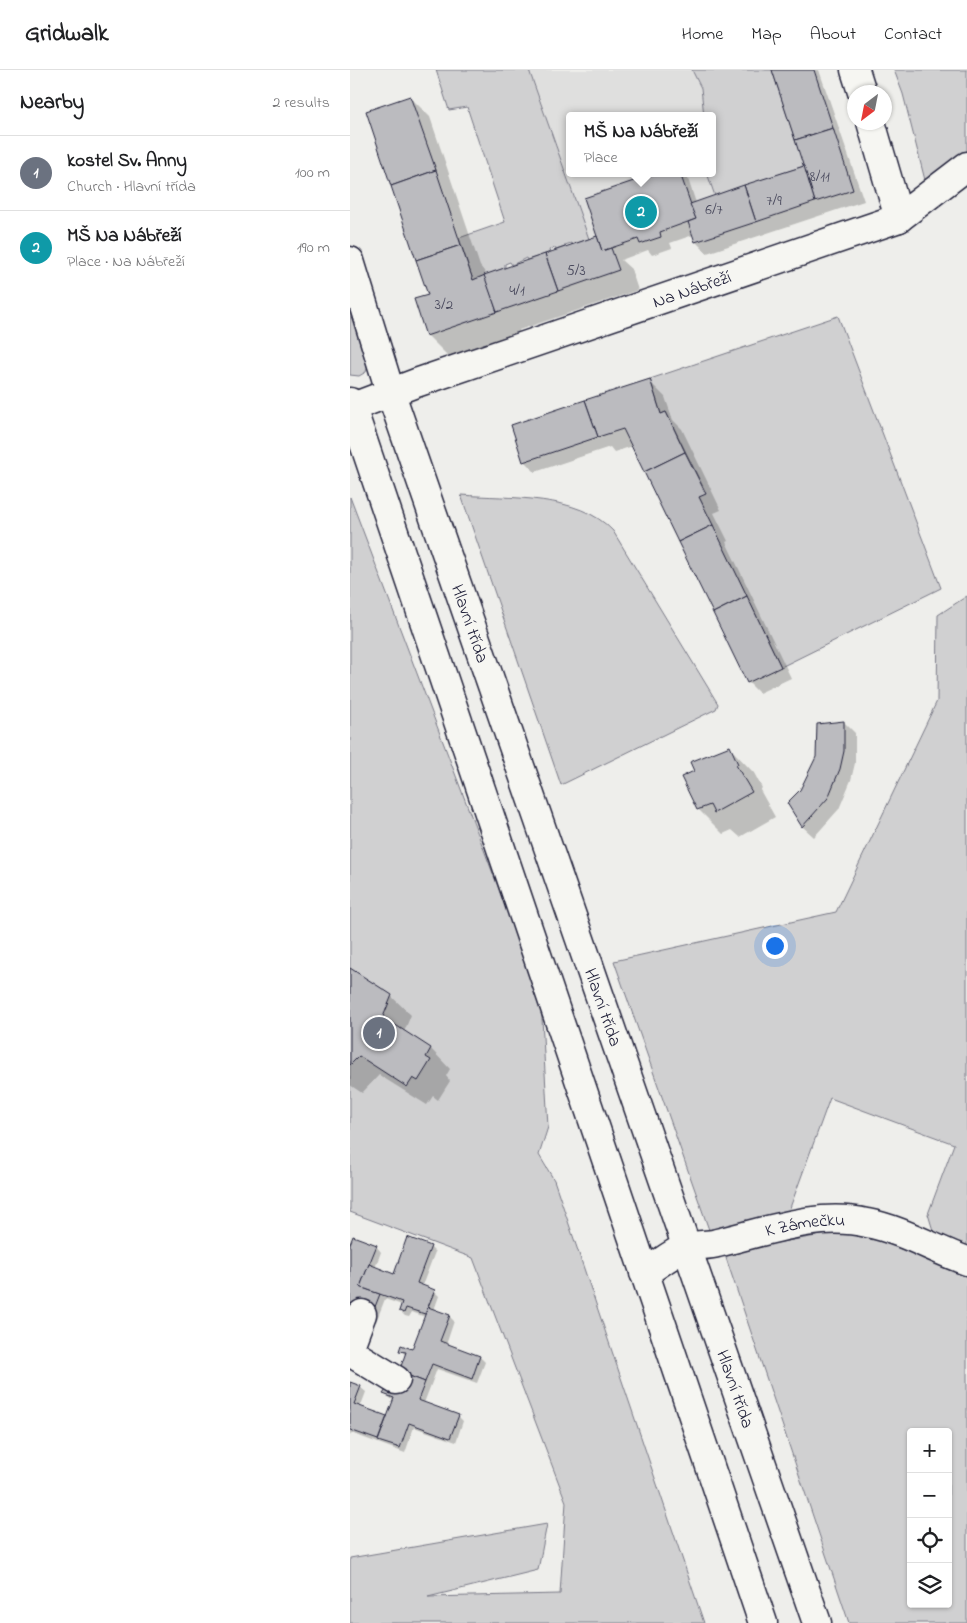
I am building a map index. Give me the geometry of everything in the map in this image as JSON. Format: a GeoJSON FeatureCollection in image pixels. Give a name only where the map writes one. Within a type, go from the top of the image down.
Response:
{"type":"FeatureCollection","features":[{"type":"Feature","properties":{"kind":"main road"},"geometry":{"type":"LineString","coordinates":[[856,70],[860,85]]}},
{"type":"Feature","properties":{"kind":"main road"},"geometry":{"type":"LineString","coordinates":[[873,130],[899,218]]}},
{"type":"Feature","properties":{"kind":"main road","name":"Na Nábřeží"},"geometry":{"type":"LineString","coordinates":[[390,392],[899,218],[967,166]]}},
{"type":"Feature","properties":{"kind":"main road","name":"Hlavní třída"},"geometry":{"type":"LineString","coordinates":[[350,261],[390,392],[817,1623]]}},
{"type":"Feature","properties":{"kind":"main road"},"geometry":{"type":"LineString","coordinates":[[390,392],[351,406],[763,1623]]}},
{"type":"Feature","properties":{"kind":"main road","name":"K Zámečku"},"geometry":{"type":"LineString","coordinates":[[644,1272],[687,1247],[714,1244],[783,1227],[827,1219],[866,1222],[909,1236],[946,1254],[967,1261]]}},
{"type":"Feature","properties":{"kind":"main road"},"geometry":{"type":"LineString","coordinates":[[362,1314],[356,1349],[396,1380]]}},
{"type":"Feature","properties":{"kind":"shaded area"},"geometry":{"type":"Polygon","coordinates":[[[436,70],[529,70],[589,239],[572,245],[571,243],[565,245],[565,247],[556,250],[555,248],[549,250],[550,253],[527,260],[526,258],[512,265],[510,262],[505,264],[505,268],[473,280],[459,238],[505,222],[467,107],[449,110],[436,70]]]}},
{"type":"Feature","properties":{"kind":"shaded area"},"geometry":{"type":"Polygon","coordinates":[[[529,70],[692,70],[701,88],[704,112],[566,112],[566,174],[529,70]]]}},
{"type":"Feature","properties":{"kind":"shaded area"},"geometry":{"type":"Polygon","coordinates":[[[692,70],[772,70],[804,166],[715,196],[708,177],[716,177],[716,112],[704,112],[701,88],[692,70]]]}},
{"type":"Feature","properties":{"kind":"shaded area"},"geometry":{"type":"Polygon","coordinates":[[[894,70],[967,70],[967,162],[927,188],[903,94],[894,70]]]}},
{"type":"Feature","properties":{"kind":"shaded area"},"geometry":{"type":"Polygon","coordinates":[[[567,177],[653,177],[597,236],[589,239],[567,177]]]}},
{"type":"Feature","properties":{"kind":"shaded area"},"geometry":{"type":"Polygon","coordinates":[[[681,177],[708,177],[715,196],[690,204],[681,177]]]}},
{"type":"Feature","properties":{"kind":"shaded area"},"geometry":{"type":"Polygon","coordinates":[[[350,306],[368,361],[366,372],[359,376],[350,375],[350,306]]]}},
{"type":"Feature","properties":{"kind":"shaded area"},"geometry":{"type":"Polygon","coordinates":[[[838,316],[941,588],[781,667],[699,497],[706,493],[666,412],[661,414],[650,379],[838,316]]]}},
{"type":"Feature","properties":{"kind":"shaded area"},"geometry":{"type":"Polygon","coordinates":[[[461,495],[521,498],[562,504],[581,510],[598,519],[613,531],[718,704],[716,709],[561,785],[461,495]]]}},
{"type":"Feature","properties":{"kind":"shaded area"},"geometry":{"type":"Polygon","coordinates":[[[350,497],[541,1000],[548,1127],[539,1155],[554,1180],[704,1623],[350,1623],[350,1558],[547,1524],[538,1570],[428,1597],[560,1594],[566,1502],[473,1258],[350,1212],[350,497]]]}},
{"type":"Feature","properties":{"kind":"shaded area"},"geometry":{"type":"Polygon","coordinates":[[[967,596],[967,1251],[935,1237],[928,1214],[954,1144],[830,1098],[783,1227],[714,1244],[614,961],[836,912],[937,701],[938,615],[967,596]]]}},
{"type":"Feature","properties":{"kind":"shaded area"},"geometry":{"type":"Polygon","coordinates":[[[845,1231],[877,1236],[967,1273],[967,1623],[849,1623],[724,1252],[845,1231]]]}},
{"type":"Feature","properties":{"kind":"building"},"geometry":{"type":"Polygon","coordinates":[[[772,70],[814,70],[833,128],[795,140],[772,70]]]}},
{"type":"Feature","properties":{"kind":"building"},"geometry":{"type":"Polygon","coordinates":[[[410,96],[436,170],[391,186],[366,111],[410,96]]]}},
{"type":"Feature","properties":{"kind":"building"},"geometry":{"type":"Polygon","coordinates":[[[833,128],[853,190],[815,202],[795,140],[833,128]]]}},
{"type":"Feature","properties":{"kind":"building"},"geometry":{"type":"Polygon","coordinates":[[[804,166],[815,202],[756,222],[744,185],[804,166]]]}},
{"type":"Feature","properties":{"kind":"building"},"geometry":{"type":"Polygon","coordinates":[[[436,170],[461,245],[416,260],[391,186],[436,170]]]}},
{"type":"Feature","properties":{"kind":"building"},"geometry":{"type":"Polygon","coordinates":[[[645,177],[681,177],[696,219],[660,232],[661,237],[640,244],[638,239],[602,251],[584,198],[645,177]]]}},
{"type":"Feature","properties":{"kind":"building"},"geometry":{"type":"Polygon","coordinates":[[[744,185],[756,222],[695,242],[688,222],[696,219],[690,204],[744,185]]]}},
{"type":"Feature","properties":{"kind":"building"},"geometry":{"type":"Polygon","coordinates":[[[597,236],[602,251],[611,248],[619,270],[558,291],[545,254],[597,236]]]}},
{"type":"Feature","properties":{"kind":"building"},"geometry":{"type":"Polygon","coordinates":[[[461,245],[473,280],[485,275],[497,312],[426,336],[414,299],[428,295],[416,260],[461,245]]]}},
{"type":"Feature","properties":{"kind":"building"},"geometry":{"type":"Polygon","coordinates":[[[545,254],[558,291],[497,312],[484,275],[545,254]]]}},
{"type":"Feature","properties":{"kind":"building"},"geometry":{"type":"Polygon","coordinates":[[[650,379],[661,414],[666,412],[685,452],[644,472],[623,429],[598,437],[585,400],[650,379]]]}},
{"type":"Feature","properties":{"kind":"building"},"geometry":{"type":"Polygon","coordinates":[[[585,400],[598,437],[523,462],[511,425],[585,400]]]}},
{"type":"Feature","properties":{"kind":"building"},"geometry":{"type":"Polygon","coordinates":[[[685,452],[706,494],[699,497],[713,525],[678,542],[644,472],[685,452]]]}},
{"type":"Feature","properties":{"kind":"building"},"geometry":{"type":"Polygon","coordinates":[[[713,525],[747,596],[713,613],[678,542],[713,525]]]}},
{"type":"Feature","properties":{"kind":"building"},"geometry":{"type":"Polygon","coordinates":[[[747,596],[781,667],[747,683],[713,613],[747,596]]]}},
{"type":"Feature","properties":{"kind":"building"},"geometry":{"type":"Polygon","coordinates":[[[844,721],[844,751],[840,769],[828,798],[802,827],[787,803],[800,790],[816,757],[817,724],[844,721]]]}},
{"type":"Feature","properties":{"kind":"building"},"geometry":{"type":"Polygon","coordinates":[[[730,746],[738,764],[736,765],[752,792],[714,813],[710,805],[697,810],[681,777],[694,771],[690,762],[730,746]]]}},
{"type":"Feature","properties":{"kind":"building"},"geometry":{"type":"Polygon","coordinates":[[[350,968],[392,995],[383,1017],[431,1048],[426,1057],[431,1060],[418,1081],[413,1078],[407,1087],[359,1056],[350,1065],[350,968]]]}},
{"type":"Feature","properties":{"kind":"building"},"geometry":{"type":"Polygon","coordinates":[[[353,1236],[377,1245],[360,1287],[380,1294],[371,1317],[350,1313],[350,1244],[353,1236]]]}},
{"type":"Feature","properties":{"kind":"building"},"geometry":{"type":"Polygon","coordinates":[[[407,1237],[431,1246],[417,1283],[435,1290],[425,1314],[406,1308],[404,1313],[399,1311],[402,1302],[360,1287],[369,1264],[394,1274],[407,1237]]]}},
{"type":"Feature","properties":{"kind":"building"},"geometry":{"type":"Polygon","coordinates":[[[428,1307],[450,1315],[440,1341],[480,1356],[472,1379],[432,1364],[425,1382],[399,1372],[406,1352],[399,1351],[401,1345],[412,1349],[428,1307]]]}},
{"type":"Feature","properties":{"kind":"building"},"geometry":{"type":"Polygon","coordinates":[[[399,1372],[425,1382],[418,1400],[459,1415],[450,1438],[409,1423],[400,1448],[378,1441],[394,1398],[383,1394],[399,1372]]]}},
{"type":"Feature","properties":{"kind":"building"},"geometry":{"type":"Polygon","coordinates":[[[350,1382],[361,1386],[354,1404],[387,1416],[378,1440],[350,1430],[350,1382]]]}},
{"type":"Feature","properties":{"kind":"place","name":"MŠ Na Nábřeží"},"geometry":{"type":"Point","coordinates":[641,212]}},
{"type":"Feature","properties":{"kind":"place","name":"kostel Sv. Anny"},"geometry":{"type":"Point","coordinates":[379,1033]}}]}
